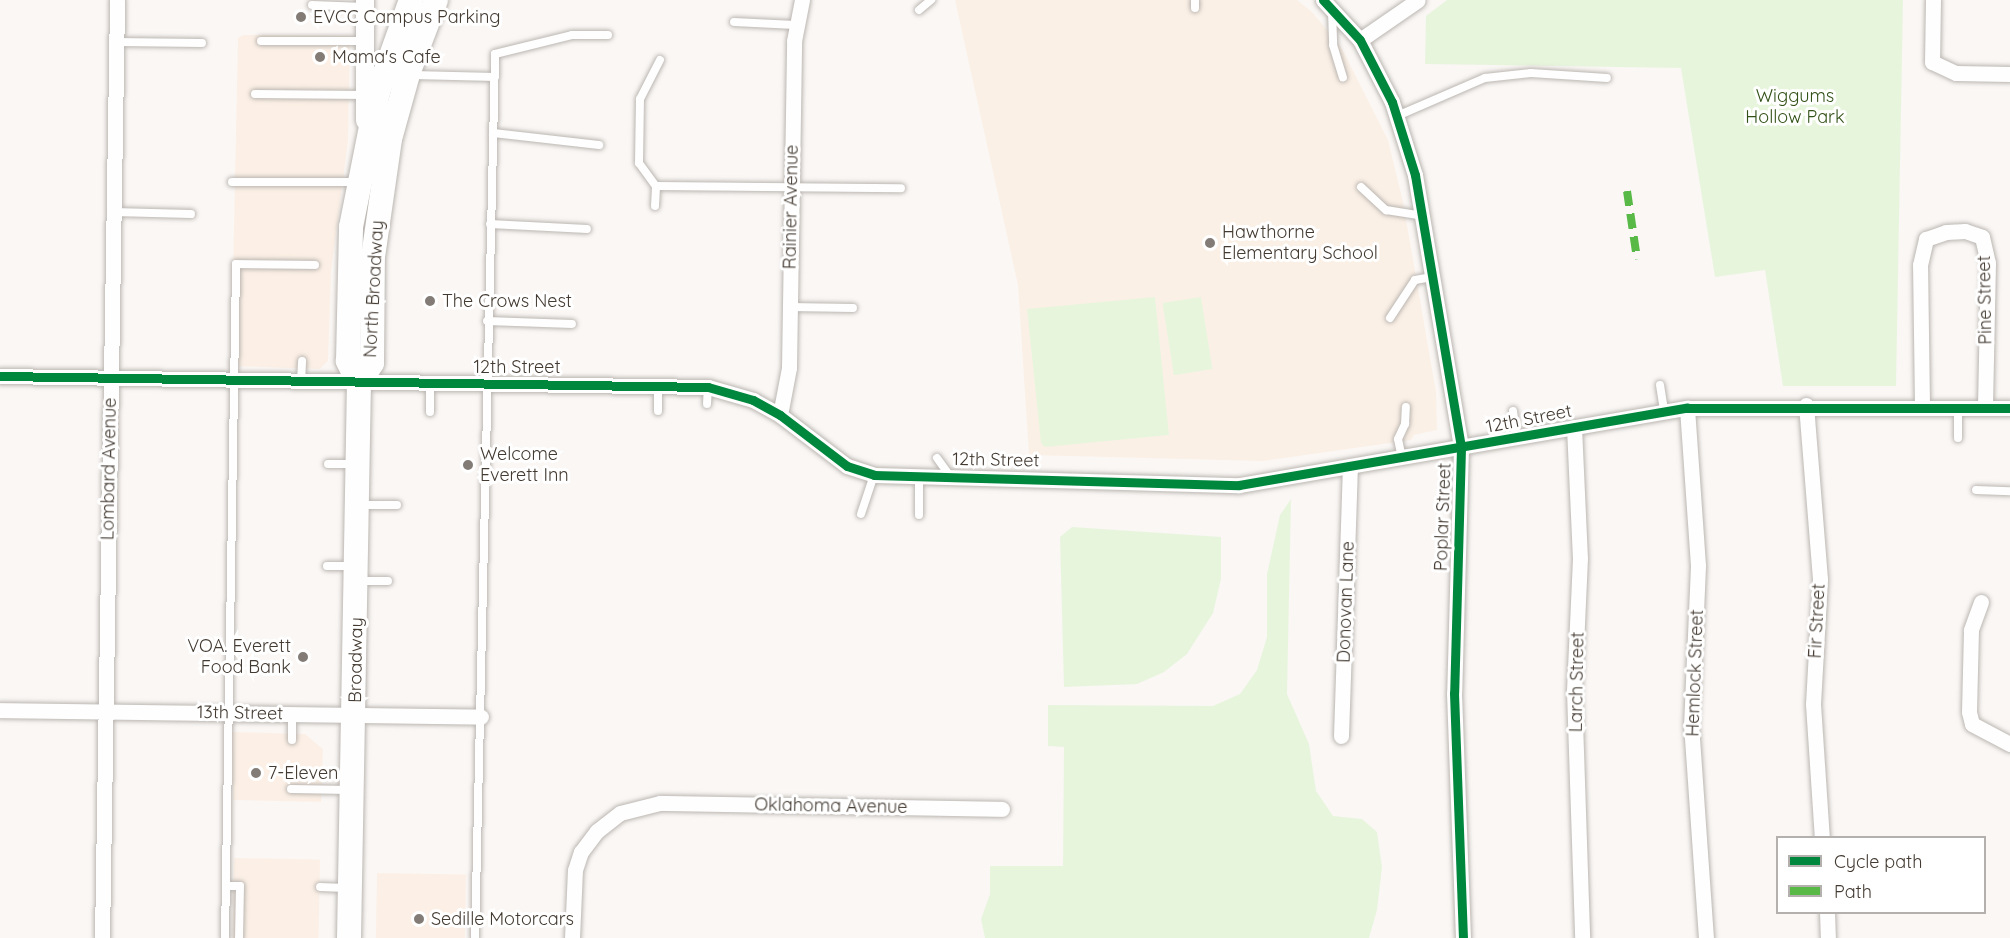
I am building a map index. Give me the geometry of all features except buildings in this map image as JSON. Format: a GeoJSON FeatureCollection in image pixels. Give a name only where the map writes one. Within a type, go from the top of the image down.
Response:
{"type":"FeatureCollection","features":[{"type":"Feature","properties":{"kind":"main road","name":"North Broadway"},"geometry":{"type":"LineString","coordinates":[[359,383],[348,361],[351,227],[371,95],[411,0]]}},
{"type":"Feature","properties":{"kind":"main road","name":"North Broadway"},"geometry":{"type":"LineString","coordinates":[[359,383],[372,363],[373,257],[379,203],[408,74],[436,0]]}},
{"type":"Feature","properties":{"kind":"main road","name":"Broadway"},"geometry":{"type":"LineString","coordinates":[[349,938],[355,715],[359,383]]}},
{"type":"Feature","properties":{"kind":"street","name":"Lombard Avenue"},"geometry":{"type":"LineString","coordinates":[[102,938],[117,0]]}},
{"type":"Feature","properties":{"kind":"street","name":"Rainier Avenue"},"geometry":{"type":"LineString","coordinates":[[780,415],[789,368],[795,25],[802,0]]}},
{"type":"Feature","properties":{"kind":"street"},"geometry":{"type":"LineString","coordinates":[[1360,40],[1418,0]]}},
{"type":"Feature","properties":{"kind":"street"},"geometry":{"type":"LineString","coordinates":[[1933,0],[1932,62],[1956,73],[2010,74]]}},
{"type":"Feature","properties":{"kind":"street"},"geometry":{"type":"LineString","coordinates":[[365,3],[365,41],[371,95]]}},
{"type":"Feature","properties":{"kind":"street","name":"Poplar Street"},"geometry":{"type":"LineString","coordinates":[[1328,5],[1360,40],[1397,116],[1415,175],[1461,448],[1454,693],[1463,938]]}},
{"type":"Feature","properties":{"kind":"street","name":"Pine Street"},"geometry":{"type":"LineString","coordinates":[[1922,405],[1920,265],[1926,239],[1946,232],[1965,231],[1983,237],[1988,263],[1985,408]]}},
{"type":"Feature","properties":{"kind":"street","name":"12th Street"},"geometry":{"type":"LineString","coordinates":[[0,376],[708,387],[753,400],[780,415],[822,450],[847,466],[874,475],[1239,485],[1350,468],[1688,408],[1806,405],[2010,408]]}},
{"type":"Feature","properties":{"kind":"street","name":"Fir Street"},"geometry":{"type":"LineString","coordinates":[[1806,405],[1820,579],[1813,704],[1822,836]]}},
{"type":"Feature","properties":{"kind":"street","name":"Hemlock Street"},"geometry":{"type":"LineString","coordinates":[[1688,408],[1698,566],[1691,724],[1706,938]]}},
{"type":"Feature","properties":{"kind":"street","name":"Larch Street"},"geometry":{"type":"LineString","coordinates":[[1574,427],[1580,558],[1574,691],[1582,938]]}},
{"type":"Feature","properties":{"kind":"street","name":"Donovan Lane"},"geometry":{"type":"LineString","coordinates":[[1341,736],[1350,468]]}},
{"type":"Feature","properties":{"kind":"street"},"geometry":{"type":"LineString","coordinates":[[1982,602],[1971,630],[1969,712],[1972,724],[2010,744]]}},
{"type":"Feature","properties":{"kind":"street","name":"13th Street"},"geometry":{"type":"LineString","coordinates":[[0,710],[481,717]]}},
{"type":"Feature","properties":{"kind":"street","name":"Oklahoma Avenue"},"geometry":{"type":"LineString","coordinates":[[572,938],[575,870],[580,852],[597,831],[621,813],[660,803],[1002,809]]}},
{"type":"Feature","properties":{"kind":"street"},"geometry":{"type":"LineString","coordinates":[[1827,914],[1828,938]]}},
{"type":"Feature","properties":{"kind":"lane"},"geometry":{"type":"LineString","coordinates":[[919,10],[931,0]]}},
{"type":"Feature","properties":{"kind":"lane"},"geometry":{"type":"LineString","coordinates":[[312,5],[365,3]]}},
{"type":"Feature","properties":{"kind":"lane"},"geometry":{"type":"LineString","coordinates":[[1328,5],[1333,45],[1343,78]]}},
{"type":"Feature","properties":{"kind":"lane"},"geometry":{"type":"LineString","coordinates":[[734,22],[795,25]]}},
{"type":"Feature","properties":{"kind":"lane"},"geometry":{"type":"LineString","coordinates":[[475,938],[481,717],[478,581],[495,54],[572,35],[608,35]]}},
{"type":"Feature","properties":{"kind":"lane"},"geometry":{"type":"LineString","coordinates":[[261,41],[365,41]]}},
{"type":"Feature","properties":{"kind":"lane"},"geometry":{"type":"LineString","coordinates":[[117,42],[202,43]]}},
{"type":"Feature","properties":{"kind":"lane"},"geometry":{"type":"LineString","coordinates":[[655,206],[656,186],[639,163],[640,99],[660,60]]}},
{"type":"Feature","properties":{"kind":"lane"},"geometry":{"type":"LineString","coordinates":[[1397,116],[1485,78],[1531,73],[1608,78]]}},
{"type":"Feature","properties":{"kind":"lane"},"geometry":{"type":"LineString","coordinates":[[408,74],[495,77]]}},
{"type":"Feature","properties":{"kind":"lane"},"geometry":{"type":"LineString","coordinates":[[255,94],[371,95]]}},
{"type":"Feature","properties":{"kind":"lane"},"geometry":{"type":"LineString","coordinates":[[493,133],[599,145]]}},
{"type":"Feature","properties":{"kind":"lane"},"geometry":{"type":"LineString","coordinates":[[232,182],[358,182]]}},
{"type":"Feature","properties":{"kind":"lane"},"geometry":{"type":"LineString","coordinates":[[656,186],[791,189],[901,188]]}},
{"type":"Feature","properties":{"kind":"lane"},"geometry":{"type":"LineString","coordinates":[[1361,187],[1386,210],[1422,216]]}},
{"type":"Feature","properties":{"kind":"lane"},"geometry":{"type":"LineString","coordinates":[[113,212],[191,214]]}},
{"type":"Feature","properties":{"kind":"lane"},"geometry":{"type":"LineString","coordinates":[[490,224],[587,229]]}},
{"type":"Feature","properties":{"kind":"lane"},"geometry":{"type":"LineString","coordinates":[[225,938],[236,381],[236,264],[315,265]]}},
{"type":"Feature","properties":{"kind":"lane"},"geometry":{"type":"LineString","coordinates":[[1390,318],[1415,280],[1432,277]]}},
{"type":"Feature","properties":{"kind":"lane"},"geometry":{"type":"LineString","coordinates":[[790,307],[852,308]]}},
{"type":"Feature","properties":{"kind":"lane"},"geometry":{"type":"LineString","coordinates":[[487,321],[572,324]]}},
{"type":"Feature","properties":{"kind":"lane"},"geometry":{"type":"LineString","coordinates":[[301,382],[302,361]]}},
{"type":"Feature","properties":{"kind":"lane"},"geometry":{"type":"LineString","coordinates":[[430,383],[430,412]]}},
{"type":"Feature","properties":{"kind":"lane"},"geometry":{"type":"LineString","coordinates":[[658,385],[658,411]]}},
{"type":"Feature","properties":{"kind":"lane"},"geometry":{"type":"LineString","coordinates":[[1660,386],[1664,411]]}},
{"type":"Feature","properties":{"kind":"lane"},"geometry":{"type":"LineString","coordinates":[[707,405],[708,387]]}},
{"type":"Feature","properties":{"kind":"lane"},"geometry":{"type":"LineString","coordinates":[[1402,458],[1398,439],[1405,424],[1406,407]]}},
{"type":"Feature","properties":{"kind":"lane"},"geometry":{"type":"LineString","coordinates":[[1958,407],[1958,438]]}},
{"type":"Feature","properties":{"kind":"lane"},"geometry":{"type":"LineString","coordinates":[[1513,411],[1517,438]]}},
{"type":"Feature","properties":{"kind":"lane"},"geometry":{"type":"LineString","coordinates":[[937,458],[950,476]]}},
{"type":"Feature","properties":{"kind":"lane"},"geometry":{"type":"LineString","coordinates":[[328,464],[358,464]]}},
{"type":"Feature","properties":{"kind":"lane"},"geometry":{"type":"LineString","coordinates":[[861,514],[874,475]]}},
{"type":"Feature","properties":{"kind":"lane"},"geometry":{"type":"LineString","coordinates":[[919,476],[919,514]]}},
{"type":"Feature","properties":{"kind":"lane"},"geometry":{"type":"LineString","coordinates":[[1976,490],[2010,491]]}},
{"type":"Feature","properties":{"kind":"lane"},"geometry":{"type":"LineString","coordinates":[[358,505],[397,505]]}},
{"type":"Feature","properties":{"kind":"lane"},"geometry":{"type":"LineString","coordinates":[[327,566],[388,581]]}},
{"type":"Feature","properties":{"kind":"lane"},"geometry":{"type":"LineString","coordinates":[[292,714],[292,740]]}},
{"type":"Feature","properties":{"kind":"lane"},"geometry":{"type":"LineString","coordinates":[[291,789],[353,790]]}},
{"type":"Feature","properties":{"kind":"lane"},"geometry":{"type":"LineString","coordinates":[[226,886],[240,886],[239,938]]}},
{"type":"Feature","properties":{"kind":"lane"},"geometry":{"type":"LineString","coordinates":[[320,887],[350,888]]}},
{"type":"Feature","properties":{"kind":"shaded area","name":"Hawthorne Elementary School"},"geometry":{"type":"Polygon","coordinates":[[[955,0],[1297,0],[1312,12],[1341,47],[1388,140],[1403,202],[1436,392],[1437,430],[1414,435],[1411,440],[1263,461],[1029,455],[1018,285],[955,0]]]}},
{"type":"Feature","properties":{"kind":"shaded area"},"geometry":{"type":"Polygon","coordinates":[[[243,35],[350,36],[348,141],[331,271],[328,361],[320,369],[231,366],[238,38],[243,35]]]}},
{"type":"Feature","properties":{"kind":"shaded area"},"geometry":{"type":"Polygon","coordinates":[[[232,732],[305,734],[323,749],[321,802],[233,800],[232,732]]]}},
{"type":"Feature","properties":{"kind":"shaded area"},"geometry":{"type":"Polygon","coordinates":[[[234,858],[320,860],[319,938],[233,938],[234,858]]]}},
{"type":"Feature","properties":{"kind":"shaded area"},"geometry":{"type":"Polygon","coordinates":[[[377,873],[466,875],[465,938],[376,938],[377,873]]]}},
{"type":"Feature","properties":{"kind":"green space","name":"Wiggums Hollow Park"},"geometry":{"type":"Polygon","coordinates":[[[1447,0],[1903,0],[1896,386],[1783,386],[1765,270],[1715,277],[1681,68],[1425,64],[1426,16],[1447,0]]]}},
{"type":"Feature","properties":{"kind":"green space"},"geometry":{"type":"Polygon","coordinates":[[[1155,297],[1169,435],[1045,447],[1041,443],[1027,309],[1155,297]]]}},
{"type":"Feature","properties":{"kind":"green space"},"geometry":{"type":"Polygon","coordinates":[[[1201,297],[1212,369],[1174,375],[1162,303],[1201,297]]]}},
{"type":"Feature","properties":{"kind":"green space"},"geometry":{"type":"Polygon","coordinates":[[[1291,499],[1287,694],[1309,744],[1316,791],[1333,816],[1362,819],[1377,832],[1382,867],[1377,910],[1369,938],[985,938],[981,919],[990,894],[990,866],[1063,866],[1064,747],[1048,746],[1048,705],[1213,706],[1240,694],[1257,670],[1267,637],[1267,574],[1280,515],[1291,499]]]}},
{"type":"Feature","properties":{"kind":"green space"},"geometry":{"type":"Polygon","coordinates":[[[1072,527],[1221,537],[1221,579],[1213,613],[1187,654],[1164,672],[1137,684],[1064,687],[1060,537],[1072,527]]]}},
{"type":"Feature","properties":{"kind":"marked path"},"geometry":{"type":"LineString","coordinates":[[1627,191],[1637,259]]}},
{"type":"Feature","properties":{"kind":"cycle path"},"geometry":{"type":"LineString","coordinates":[[1323,0],[1360,40],[1392,102],[1415,175],[1461,448],[1454,693],[1463,938]]}},
{"type":"Feature","properties":{"kind":"cycle path"},"geometry":{"type":"LineString","coordinates":[[0,376],[708,387],[753,400],[780,415],[847,466],[874,475],[1239,485],[1687,408],[2010,408]]}},
{"type":"Feature","properties":{"kind":"place","name":"EVCC Campus Parking"},"geometry":{"type":"Point","coordinates":[301,17]}},
{"type":"Feature","properties":{"kind":"place","name":"Mama's Cafe"},"geometry":{"type":"Point","coordinates":[320,57]}},
{"type":"Feature","properties":{"kind":"place","name":"Hawthorne Elementary School"},"geometry":{"type":"Point","coordinates":[1210,243]}},
{"type":"Feature","properties":{"kind":"place","name":"The Crows Nest"},"geometry":{"type":"Point","coordinates":[430,301]}},
{"type":"Feature","properties":{"kind":"place","name":"Welcome Everett Inn"},"geometry":{"type":"Point","coordinates":[468,465]}},
{"type":"Feature","properties":{"kind":"place","name":"VOA. Everett Food Bank"},"geometry":{"type":"Point","coordinates":[303,657]}},
{"type":"Feature","properties":{"kind":"place","name":"7-Eleven"},"geometry":{"type":"Point","coordinates":[256,773]}},
{"type":"Feature","properties":{"kind":"place","name":"Sedille Motorcars"},"geometry":{"type":"Point","coordinates":[419,919]}}]}
